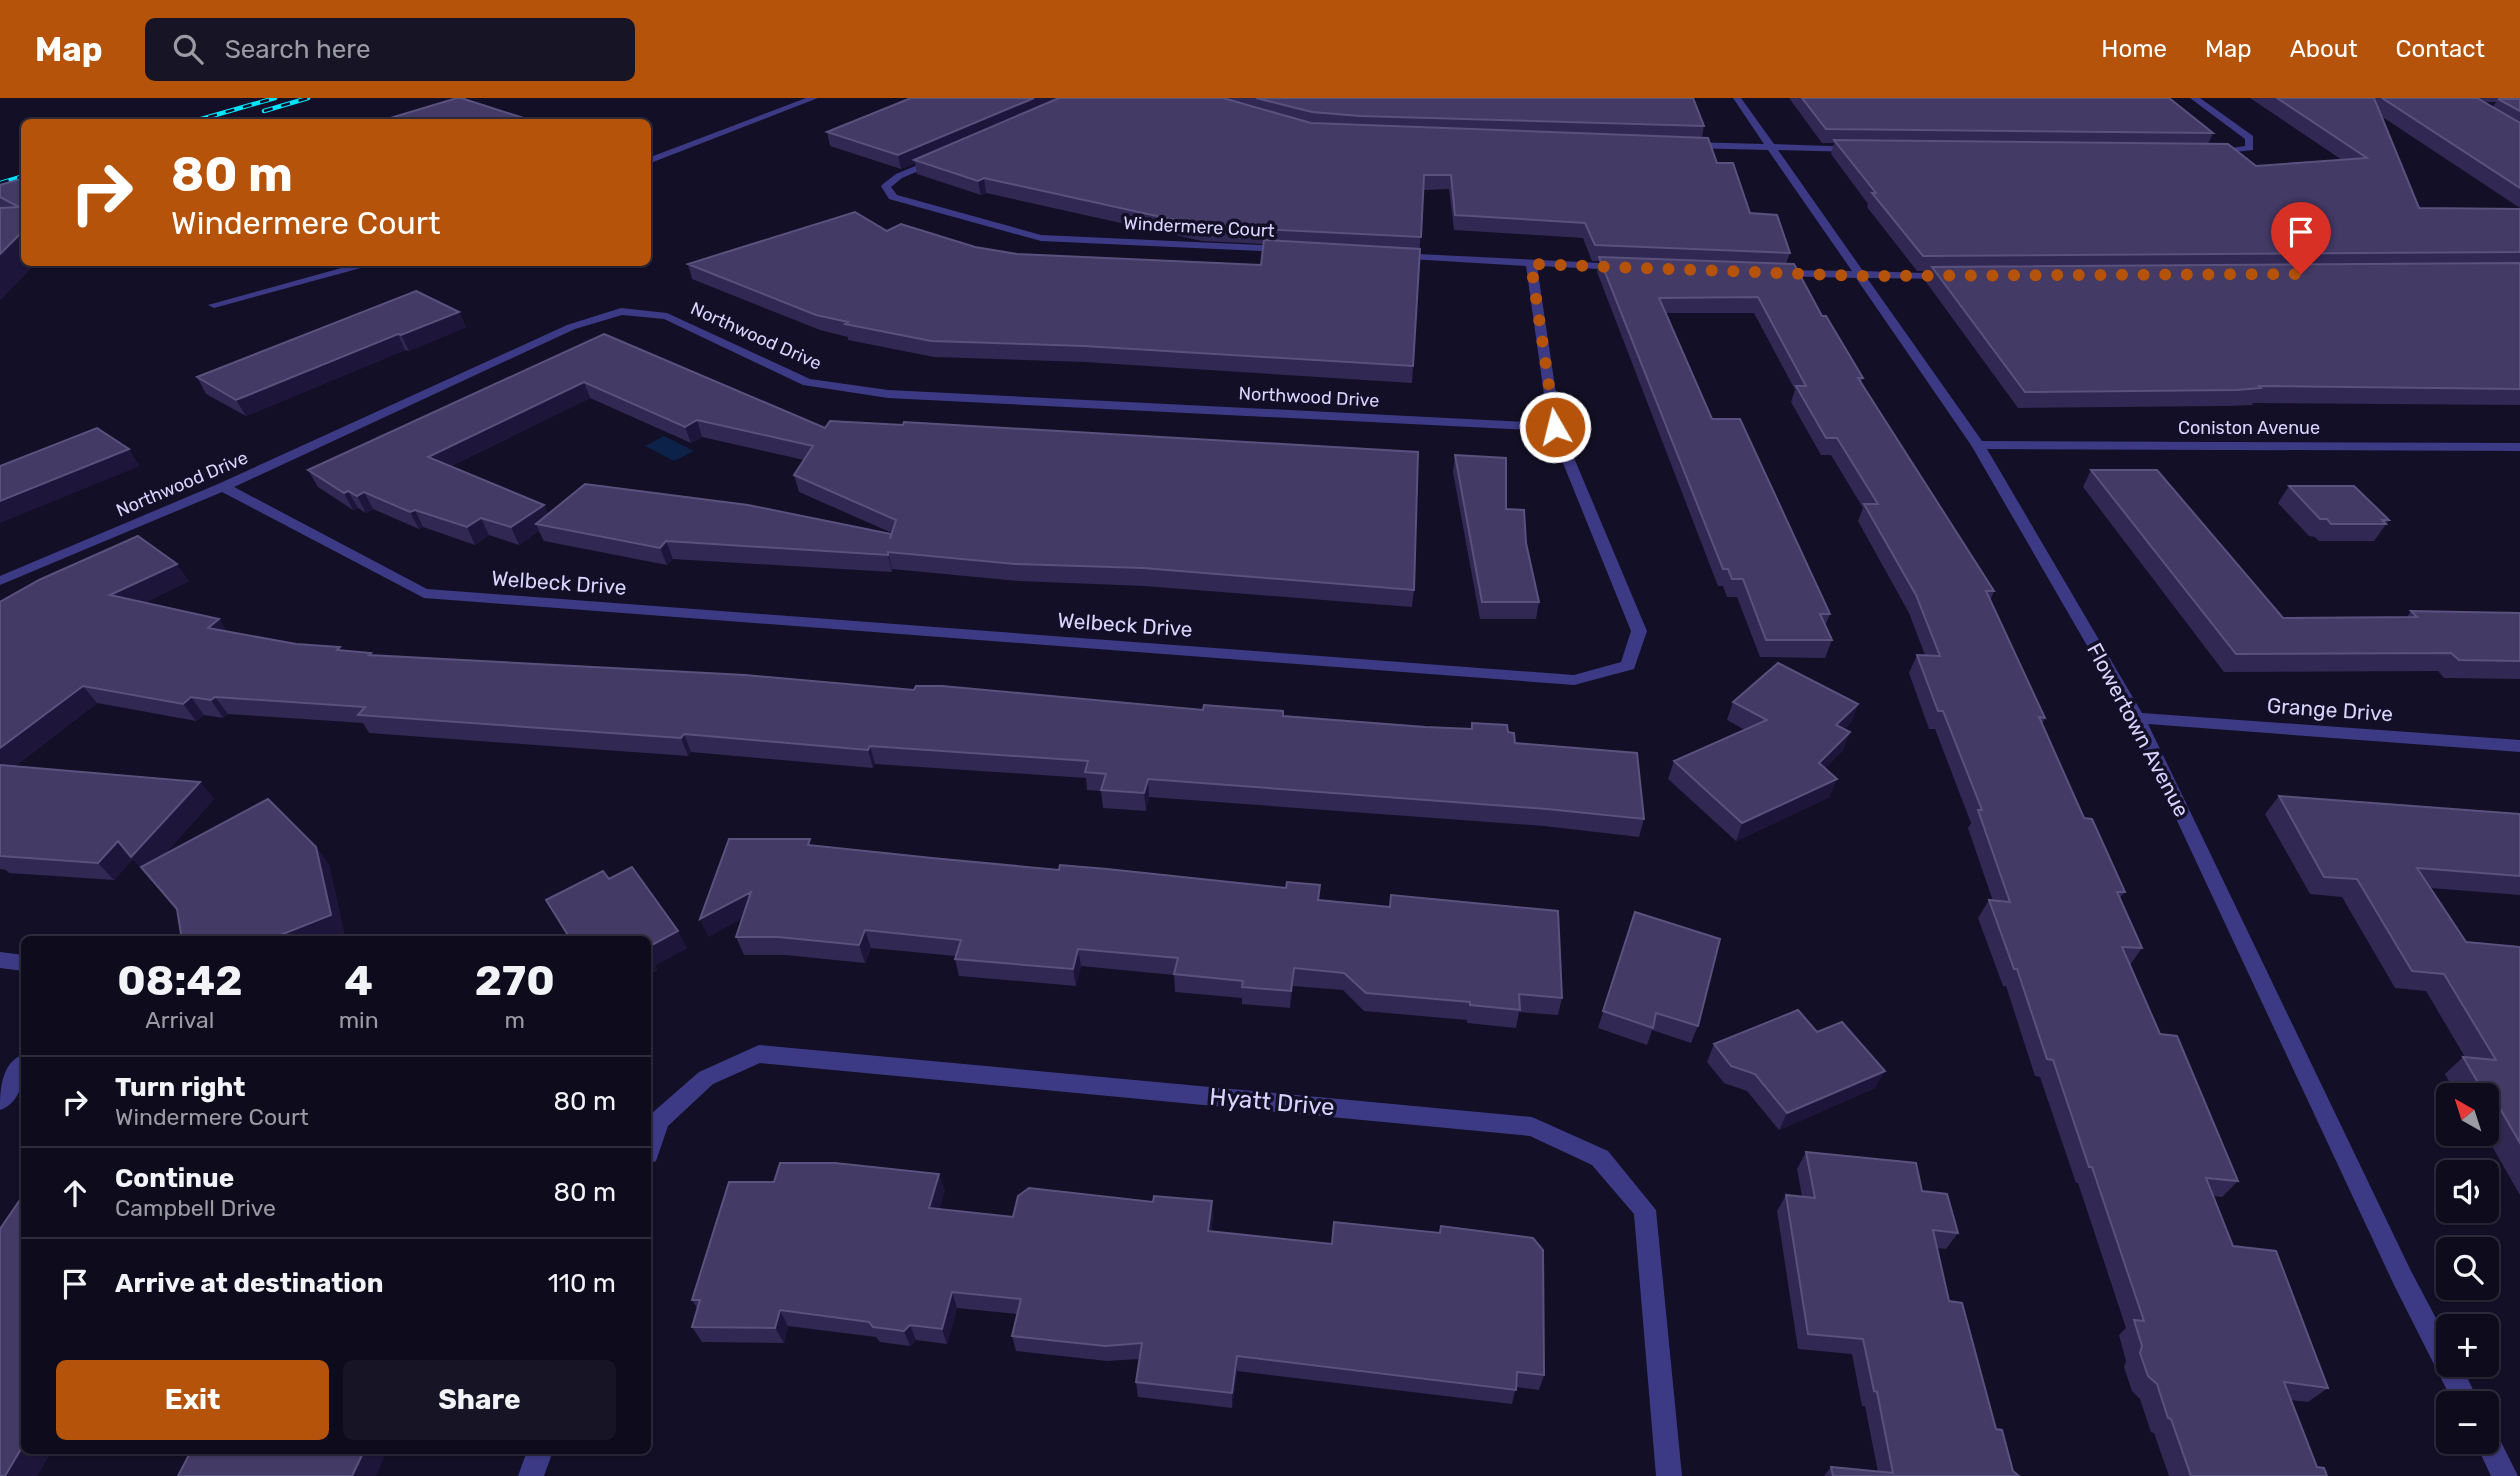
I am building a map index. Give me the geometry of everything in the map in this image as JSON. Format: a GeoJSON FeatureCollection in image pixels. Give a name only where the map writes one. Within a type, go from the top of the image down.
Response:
{"type":"FeatureCollection","features":[{"type":"Feature","properties":{"kind":"street"},"geometry":{"type":"LineString","coordinates":[[651,160],[814,98]]}},
{"type":"Feature","properties":{"kind":"street","name":"Flowertown Avenue"},"geometry":{"type":"LineString","coordinates":[[1737,98],[1978,445],[2137,718],[2403,1279],[2461,1391]]}},
{"type":"Feature","properties":{"kind":"street"},"geometry":{"type":"LineString","coordinates":[[2194,98],[2250,138],[2250,148],[2226,153],[2198,153]]}},
{"type":"Feature","properties":{"kind":"street"},"geometry":{"type":"LineString","coordinates":[[1672,145],[1869,149]]}},
{"type":"Feature","properties":{"kind":"street","name":"Windermere Court"},"geometry":{"type":"LineString","coordinates":[[947,155],[899,176],[886,186],[893,197],[1041,238],[1298,250]]}},
{"type":"Feature","properties":{"kind":"street"},"geometry":{"type":"LineString","coordinates":[[1381,255],[1639,267]]}},
{"type":"Feature","properties":{"kind":"street","name":"Welbeck Drive"},"geometry":{"type":"LineString","coordinates":[[223,486],[424,593],[1574,680],[1628,665],[1639,631],[1555,427],[1531,264]]}},
{"type":"Feature","properties":{"kind":"street"},"geometry":{"type":"LineString","coordinates":[[214,305],[363,266]]}},
{"type":"Feature","properties":{"kind":"street"},"geometry":{"type":"LineString","coordinates":[[1756,272],[1958,276]]}},
{"type":"Feature","properties":{"kind":"street","name":"Northwood Drive"},"geometry":{"type":"LineString","coordinates":[[0,581],[223,486],[570,327],[621,311],[667,316],[807,382],[888,394],[1555,427]]}},
{"type":"Feature","properties":{"kind":"street","name":"Coniston Avenue"},"geometry":{"type":"LineString","coordinates":[[1978,445],[2520,447]]}},
{"type":"Feature","properties":{"kind":"street","name":"Grange Drive"},"geometry":{"type":"LineString","coordinates":[[2137,718],[2520,746]]}},
{"type":"Feature","properties":{"kind":"street"},"geometry":{"type":"LineString","coordinates":[[0,960],[21,963]]}},
{"type":"Feature","properties":{"kind":"street","name":"Hyatt Drive"},"geometry":{"type":"LineString","coordinates":[[651,1145],[659,1121],[706,1078],[760,1054],[1532,1127],[1600,1158],[1645,1210],[1670,1476]]}},
{"type":"Feature","properties":{"kind":"street"},"geometry":{"type":"LineString","coordinates":[[0,1101],[21,1068]]}},
{"type":"Feature","properties":{"kind":"street"},"geometry":{"type":"LineString","coordinates":[[530,1476],[539,1454]]}},
{"type":"Feature","properties":{"kind":"street"},"geometry":{"type":"LineString","coordinates":[[2494,1454],[2505,1476]]}},
{"type":"Feature","properties":{"kind":"water"},"geometry":{"type":"Polygon","coordinates":[[[664,436],[694,451],[674,461],[645,446],[664,436]]]}},
{"type":"Feature","properties":{"kind":"building"},"geometry":{"type":"Polygon","coordinates":[[[461,98],[527,119],[387,119],[461,98]]]}},
{"type":"Feature","properties":{"kind":"building"},"geometry":{"type":"Polygon","coordinates":[[[911,98],[1034,98],[898,155],[827,132],[911,98]]]}},
{"type":"Feature","properties":{"kind":"building"},"geometry":{"type":"Polygon","coordinates":[[[1059,98],[1223,98],[1311,123],[1708,138],[1717,163],[1733,163],[1750,213],[1777,215],[1790,253],[1595,245],[1585,223],[1455,215],[1451,175],[1424,175],[1421,237],[1202,226],[984,178],[978,181],[914,160],[1059,98]]]}},
{"type":"Feature","properties":{"kind":"building"},"geometry":{"type":"Polygon","coordinates":[[[1256,98],[1693,98],[1704,126],[1360,116],[1312,112],[1256,98]]]}},
{"type":"Feature","properties":{"kind":"building"},"geometry":{"type":"Polygon","coordinates":[[[1802,98],[2169,98],[2213,133],[1826,129],[1802,98]]]}},
{"type":"Feature","properties":{"kind":"building"},"geometry":{"type":"Polygon","coordinates":[[[2277,98],[2374,98],[2419,208],[2520,209],[2520,252],[1923,256],[1872,193],[1876,193],[1834,140],[2228,144],[2256,166],[2367,158],[2277,98]]]}},
{"type":"Feature","properties":{"kind":"building"},"geometry":{"type":"Polygon","coordinates":[[[2382,98],[2477,98],[2520,123],[2520,188],[2382,98]]]}},
{"type":"Feature","properties":{"kind":"building"},"geometry":{"type":"Polygon","coordinates":[[[2498,99],[2520,99],[2520,111],[2498,99]]]}},
{"type":"Feature","properties":{"kind":"building"},"geometry":{"type":"Polygon","coordinates":[[[21,179],[21,233],[0,254],[0,208],[19,207],[0,197],[0,185],[21,179]]]}},
{"type":"Feature","properties":{"kind":"building"},"geometry":{"type":"Polygon","coordinates":[[[855,212],[887,231],[901,224],[975,247],[1017,254],[1261,265],[1264,240],[1420,249],[1413,366],[1084,346],[931,341],[845,324],[848,322],[816,315],[688,264],[855,212]]]}},
{"type":"Feature","properties":{"kind":"building"},"geometry":{"type":"Polygon","coordinates":[[[1599,257],[1794,264],[1822,316],[1826,316],[1863,378],[1858,378],[1994,591],[1986,591],[2045,718],[2039,717],[2084,818],[2092,819],[2125,892],[2117,892],[2142,948],[2122,947],[2160,1034],[2177,1036],[2238,1181],[2206,1178],[2233,1246],[2276,1251],[2328,1388],[2284,1382],[2317,1467],[2324,1468],[2327,1476],[2191,1476],[2157,1384],[2148,1376],[2140,1353],[2142,1346],[2134,1320],[2144,1321],[2092,1167],[2089,1167],[2053,1060],[2047,1059],[2017,969],[2014,969],[1989,900],[2010,902],[1978,810],[1982,810],[1943,711],[1938,711],[1917,655],[1940,656],[1916,595],[1864,504],[1878,504],[1837,438],[1826,438],[1796,386],[1806,386],[1758,297],[1659,298],[1712,419],[1740,419],[1830,614],[1820,614],[1832,640],[1766,640],[1743,579],[1732,579],[1728,569],[1723,569],[1599,257]]]}},
{"type":"Feature","properties":{"kind":"building"},"geometry":{"type":"Polygon","coordinates":[[[2520,263],[2520,389],[2259,386],[2261,388],[2237,390],[2025,392],[1932,267],[2520,263]]]}},
{"type":"Feature","properties":{"kind":"building"},"geometry":{"type":"Polygon","coordinates":[[[416,291],[459,312],[236,400],[197,377],[416,291]]]}},
{"type":"Feature","properties":{"kind":"building"},"geometry":{"type":"Polygon","coordinates":[[[604,334],[825,428],[830,421],[903,425],[904,422],[1418,452],[1414,590],[1143,568],[1015,564],[888,552],[888,555],[666,541],[660,548],[536,524],[585,484],[748,505],[891,534],[890,539],[896,520],[794,475],[813,446],[697,420],[685,427],[584,382],[428,457],[544,505],[511,527],[481,518],[467,527],[415,510],[410,512],[364,492],[357,496],[348,491],[344,493],[308,470],[604,334]]]}},
{"type":"Feature","properties":{"kind":"building"},"geometry":{"type":"Polygon","coordinates":[[[97,428],[129,449],[0,501],[0,466],[97,428]]]}},
{"type":"Feature","properties":{"kind":"building"},"geometry":{"type":"Polygon","coordinates":[[[1455,455],[1506,458],[1506,509],[1524,510],[1526,543],[1539,602],[1482,602],[1455,455]]]}},
{"type":"Feature","properties":{"kind":"building"},"geometry":{"type":"Polygon","coordinates":[[[2091,470],[2157,470],[2283,618],[2417,617],[2411,611],[2520,613],[2520,661],[2459,660],[2451,653],[2236,654],[2091,470]]]}},
{"type":"Feature","properties":{"kind":"building"},"geometry":{"type":"Polygon","coordinates":[[[2289,486],[2354,486],[2389,520],[2382,520],[2386,524],[2331,524],[2327,519],[2320,519],[2289,486]]]}},
{"type":"Feature","properties":{"kind":"building"},"geometry":{"type":"Polygon","coordinates":[[[138,536],[177,564],[110,595],[219,619],[208,628],[296,644],[340,647],[337,650],[371,653],[369,655],[745,675],[914,690],[916,686],[942,686],[1203,710],[1204,705],[1283,711],[1283,716],[1425,727],[1472,729],[1472,723],[1507,725],[1508,732],[1514,733],[1515,743],[1637,753],[1644,819],[1547,809],[1148,779],[1144,793],[1101,790],[1106,774],[1085,772],[1088,761],[870,746],[868,750],[684,734],[681,738],[358,715],[365,707],[215,697],[211,700],[191,697],[183,704],[83,686],[0,748],[0,602],[39,580],[138,536]]]}},
{"type":"Feature","properties":{"kind":"building"},"geometry":{"type":"Polygon","coordinates":[[[1778,663],[1858,704],[1836,725],[1850,732],[1819,763],[1837,779],[1742,823],[1674,761],[1767,720],[1733,702],[1778,663]]]}},
{"type":"Feature","properties":{"kind":"building"},"geometry":{"type":"Polygon","coordinates":[[[0,765],[200,782],[131,857],[118,841],[98,863],[0,856],[0,765]]]}},
{"type":"Feature","properties":{"kind":"building"},"geometry":{"type":"Polygon","coordinates":[[[2279,796],[2520,814],[2520,876],[2417,868],[2466,942],[2520,947],[2520,1143],[2499,1107],[2499,1083],[2478,1083],[2463,1057],[2496,1060],[2444,974],[2412,971],[2357,879],[2324,877],[2279,796]]]}},
{"type":"Feature","properties":{"kind":"building"},"geometry":{"type":"Polygon","coordinates":[[[268,799],[316,847],[331,915],[278,936],[181,936],[177,909],[141,867],[268,799]]]}},
{"type":"Feature","properties":{"kind":"building"},"geometry":{"type":"Polygon","coordinates":[[[729,839],[810,839],[808,845],[1059,870],[1060,865],[1286,888],[1287,882],[1320,885],[1318,900],[1390,907],[1391,895],[1558,911],[1562,998],[1519,994],[1520,1010],[1470,1005],[1470,1002],[1366,993],[1344,973],[1294,968],[1291,991],[1242,987],[1243,981],[1174,974],[1178,958],[1078,949],[1073,969],[955,959],[961,940],[865,930],[859,945],[778,937],[736,937],[751,892],[700,919],[729,839]]]}},
{"type":"Feature","properties":{"kind":"building"},"geometry":{"type":"Polygon","coordinates":[[[632,867],[678,931],[651,945],[651,936],[568,936],[546,900],[603,871],[609,879],[632,867]]]}},
{"type":"Feature","properties":{"kind":"building"},"geometry":{"type":"Polygon","coordinates":[[[1635,912],[1720,939],[1698,1026],[1656,1013],[1653,1028],[1603,1011],[1635,912]]]}},
{"type":"Feature","properties":{"kind":"building"},"geometry":{"type":"Polygon","coordinates":[[[1798,1010],[1817,1032],[1842,1022],[1885,1071],[1787,1113],[1755,1074],[1731,1066],[1714,1044],[1798,1010]]]}},
{"type":"Feature","properties":{"kind":"building"},"geometry":{"type":"Polygon","coordinates":[[[1806,1152],[1916,1163],[1922,1191],[1947,1194],[1958,1233],[1933,1230],[1949,1301],[1962,1303],[1996,1429],[2002,1430],[2013,1471],[2019,1476],[1833,1476],[1831,1467],[1893,1473],[1863,1339],[1808,1334],[1786,1195],[1815,1198],[1806,1152]]]}},
{"type":"Feature","properties":{"kind":"building"},"geometry":{"type":"Polygon","coordinates":[[[780,1163],[835,1163],[939,1174],[929,1208],[1013,1217],[1018,1196],[1029,1188],[1153,1202],[1154,1196],[1212,1201],[1208,1231],[1332,1244],[1334,1222],[1440,1233],[1441,1226],[1533,1238],[1543,1250],[1544,1375],[1517,1372],[1516,1390],[1237,1356],[1232,1393],[1136,1382],[1142,1343],[1105,1346],[1012,1336],[1021,1299],[952,1292],[942,1329],[910,1325],[904,1331],[873,1327],[869,1322],[780,1310],[775,1328],[692,1327],[700,1300],[692,1300],[729,1182],[774,1182],[780,1163]]]}},
{"type":"Feature","properties":{"kind":"building"},"geometry":{"type":"Polygon","coordinates":[[[21,1198],[21,1449],[5,1476],[0,1476],[0,1229],[21,1198]]]}},
{"type":"Feature","properties":{"kind":"building"},"geometry":{"type":"Polygon","coordinates":[[[189,1454],[363,1454],[352,1476],[178,1476],[189,1454]]]}},
{"type":"Feature","properties":{"kind":"railway"},"geometry":{"type":"LineString","coordinates":[[202,119],[275,98]]}},
{"type":"Feature","properties":{"kind":"railway"},"geometry":{"type":"LineString","coordinates":[[264,111],[308,98]]}},
{"type":"Feature","properties":{"kind":"railway"},"geometry":{"type":"LineString","coordinates":[[0,183],[21,177]]}},
{"type":"Feature","properties":{"kind":"route"},"geometry":{"type":"LineString","coordinates":[[1555,427],[1531,264],[1862,276],[2301,274]]}}]}
